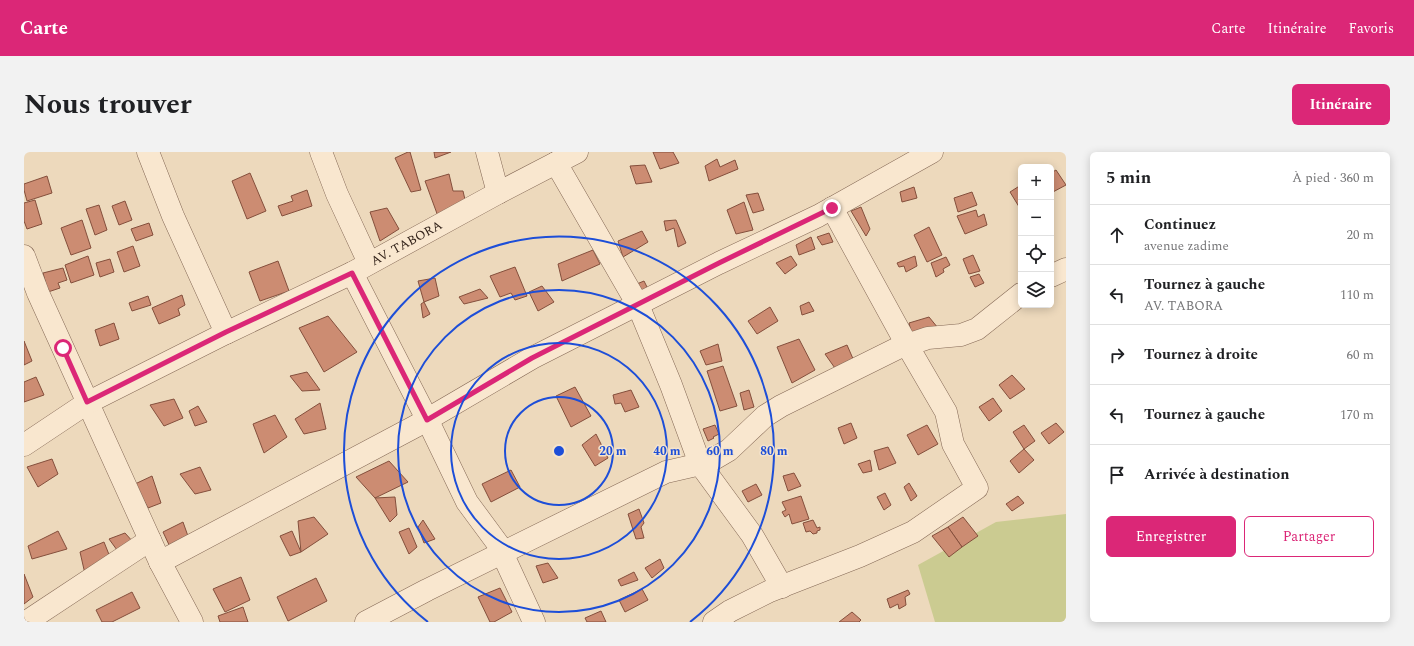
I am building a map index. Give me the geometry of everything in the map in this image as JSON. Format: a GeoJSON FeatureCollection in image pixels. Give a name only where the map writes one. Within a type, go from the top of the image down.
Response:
{"type":"FeatureCollection","features":[{"type":"Feature","properties":{"kind":"street"},"geometry":{"type":"LineString","coordinates":[[148,152],[174,216],[226,332]]}},
{"type":"Feature","properties":{"kind":"street"},"geometry":{"type":"LineString","coordinates":[[321,152],[337,194],[361,268],[427,420],[467,502],[503,552],[534,622]]}},
{"type":"Feature","properties":{"kind":"street"},"geometry":{"type":"LineString","coordinates":[[487,152],[498,193]]}},
{"type":"Feature","properties":{"kind":"street","name":"AV. TABORA"},"geometry":{"type":"LineString","coordinates":[[24,445],[87,402],[226,332],[361,268],[498,193],[577,152]]}},
{"type":"Feature","properties":{"kind":"street"},"geometry":{"type":"LineString","coordinates":[[160,562],[427,420],[532,358],[832,208],[932,152]]}},
{"type":"Feature","properties":{"kind":"street"},"geometry":{"type":"LineString","coordinates":[[556,163],[638,305],[672,385],[700,464],[752,535],[782,587]]}},
{"type":"Feature","properties":{"kind":"street"},"geometry":{"type":"LineString","coordinates":[[714,622],[730,611],[782,587],[860,556],[912,532],[977,488],[953,444],[946,412],[907,345],[832,208]]}},
{"type":"Feature","properties":{"kind":"street"},"geometry":{"type":"LineString","coordinates":[[24,256],[38,293],[160,562],[192,622]]}},
{"type":"Feature","properties":{"kind":"street"},"geometry":{"type":"LineString","coordinates":[[1054,275],[1066,269]]}},
{"type":"Feature","properties":{"kind":"street"},"geometry":{"type":"LineString","coordinates":[[366,622],[503,552],[666,472],[712,460],[729,450],[765,416],[781,406],[862,365],[907,345],[928,338],[961,335],[976,329],[1018,296]]}},
{"type":"Feature","properties":{"kind":"street"},"geometry":{"type":"LineString","coordinates":[[26,622],[150,540]]}},
{"type":"Feature","properties":{"kind":"green space"},"geometry":{"type":"Polygon","coordinates":[[[1066,514],[1066,622],[935,622],[918,565],[996,522],[1066,514]]]}},
{"type":"Feature","properties":{"kind":"building"},"geometry":{"type":"Polygon","coordinates":[[[410,152],[421,190],[411,192],[395,158],[410,152]]]}},
{"type":"Feature","properties":{"kind":"building"},"geometry":{"type":"Polygon","coordinates":[[[434,152],[451,152],[435,158],[434,152]]]}},
{"type":"Feature","properties":{"kind":"building"},"geometry":{"type":"Polygon","coordinates":[[[653,152],[673,152],[679,163],[660,169],[653,152]]]}},
{"type":"Feature","properties":{"kind":"building"},"geometry":{"type":"Polygon","coordinates":[[[717,159],[720,167],[735,160],[738,169],[709,181],[705,166],[717,159]]]}},
{"type":"Feature","properties":{"kind":"building"},"geometry":{"type":"Polygon","coordinates":[[[645,165],[652,182],[636,184],[630,166],[645,165]]]}},
{"type":"Feature","properties":{"kind":"building"},"geometry":{"type":"Polygon","coordinates":[[[1056,170],[1066,185],[1054,191],[1054,171],[1056,170]]]}},
{"type":"Feature","properties":{"kind":"building"},"geometry":{"type":"Polygon","coordinates":[[[250,173],[266,211],[247,219],[232,181],[250,173]]]}},
{"type":"Feature","properties":{"kind":"building"},"geometry":{"type":"Polygon","coordinates":[[[449,174],[453,191],[463,191],[466,204],[439,219],[425,181],[449,174]]]}},
{"type":"Feature","properties":{"kind":"building"},"geometry":{"type":"Polygon","coordinates":[[[47,176],[52,193],[27,201],[24,184],[47,176]]]}},
{"type":"Feature","properties":{"kind":"building"},"geometry":{"type":"Polygon","coordinates":[[[914,187],[917,198],[902,202],[900,192],[914,187]]]}},
{"type":"Feature","properties":{"kind":"building"},"geometry":{"type":"Polygon","coordinates":[[[1018,187],[1018,205],[1010,192],[1018,187]]]}},
{"type":"Feature","properties":{"kind":"building"},"geometry":{"type":"Polygon","coordinates":[[[307,190],[312,206],[282,216],[278,206],[293,201],[291,196],[307,190]]]}},
{"type":"Feature","properties":{"kind":"building"},"geometry":{"type":"Polygon","coordinates":[[[972,192],[977,205],[958,212],[954,198],[972,192]]]}},
{"type":"Feature","properties":{"kind":"building"},"geometry":{"type":"Polygon","coordinates":[[[758,193],[764,210],[753,213],[746,195],[758,193]]]}},
{"type":"Feature","properties":{"kind":"building"},"geometry":{"type":"Polygon","coordinates":[[[35,200],[42,224],[27,229],[24,221],[24,203],[35,200]]]}},
{"type":"Feature","properties":{"kind":"building"},"geometry":{"type":"Polygon","coordinates":[[[125,201],[132,220],[119,225],[112,206],[125,201]]]}},
{"type":"Feature","properties":{"kind":"building"},"geometry":{"type":"Polygon","coordinates":[[[744,202],[753,230],[736,234],[727,210],[744,202]]]}},
{"type":"Feature","properties":{"kind":"building"},"geometry":{"type":"Polygon","coordinates":[[[99,205],[107,230],[95,235],[86,209],[99,205]]]}},
{"type":"Feature","properties":{"kind":"building"},"geometry":{"type":"Polygon","coordinates":[[[861,207],[870,229],[866,236],[851,211],[861,207]]]}},
{"type":"Feature","properties":{"kind":"building"},"geometry":{"type":"Polygon","coordinates":[[[387,208],[399,229],[380,241],[370,212],[387,208]]]}},
{"type":"Feature","properties":{"kind":"building"},"geometry":{"type":"Polygon","coordinates":[[[976,210],[978,217],[984,214],[987,225],[965,234],[957,216],[976,210]]]}},
{"type":"Feature","properties":{"kind":"building"},"geometry":{"type":"Polygon","coordinates":[[[82,220],[91,248],[71,255],[61,228],[82,220]]]}},
{"type":"Feature","properties":{"kind":"building"},"geometry":{"type":"Polygon","coordinates":[[[676,220],[686,243],[678,247],[674,228],[666,231],[664,221],[676,220]]]}},
{"type":"Feature","properties":{"kind":"building"},"geometry":{"type":"Polygon","coordinates":[[[149,223],[153,235],[136,241],[131,229],[149,223]]]}},
{"type":"Feature","properties":{"kind":"building"},"geometry":{"type":"Polygon","coordinates":[[[929,227],[942,255],[927,262],[914,235],[929,227]]]}},
{"type":"Feature","properties":{"kind":"building"},"geometry":{"type":"Polygon","coordinates":[[[642,231],[648,242],[623,257],[618,241],[642,231]]]}},
{"type":"Feature","properties":{"kind":"building"},"geometry":{"type":"Polygon","coordinates":[[[829,233],[833,242],[822,245],[817,237],[829,233]]]}},
{"type":"Feature","properties":{"kind":"building"},"geometry":{"type":"Polygon","coordinates":[[[811,237],[815,249],[799,255],[796,245],[811,237]]]}},
{"type":"Feature","properties":{"kind":"building"},"geometry":{"type":"Polygon","coordinates":[[[133,246],[140,266],[124,272],[117,252],[133,246]]]}},
{"type":"Feature","properties":{"kind":"building"},"geometry":{"type":"Polygon","coordinates":[[[593,250],[600,264],[562,281],[558,264],[593,250]]]}},
{"type":"Feature","properties":{"kind":"building"},"geometry":{"type":"Polygon","coordinates":[[[973,255],[980,271],[969,274],[963,259],[973,255]]]}},
{"type":"Feature","properties":{"kind":"building"},"geometry":{"type":"Polygon","coordinates":[[[88,256],[94,275],[71,283],[65,265],[88,256]]]}},
{"type":"Feature","properties":{"kind":"building"},"geometry":{"type":"Polygon","coordinates":[[[791,256],[797,265],[785,274],[776,263],[791,256]]]}},
{"type":"Feature","properties":{"kind":"building"},"geometry":{"type":"Polygon","coordinates":[[[915,256],[917,266],[906,272],[904,266],[899,267],[897,263],[915,256]]]}},
{"type":"Feature","properties":{"kind":"building"},"geometry":{"type":"Polygon","coordinates":[[[946,257],[950,265],[943,269],[944,272],[936,277],[931,263],[946,257]]]}},
{"type":"Feature","properties":{"kind":"building"},"geometry":{"type":"Polygon","coordinates":[[[110,259],[114,272],[100,277],[96,263],[110,259]]]}},
{"type":"Feature","properties":{"kind":"building"},"geometry":{"type":"Polygon","coordinates":[[[278,261],[289,291],[260,301],[249,272],[278,261]]]}},
{"type":"Feature","properties":{"kind":"building"},"geometry":{"type":"Polygon","coordinates":[[[515,267],[527,296],[515,300],[511,293],[500,297],[490,276],[515,267]]]}},
{"type":"Feature","properties":{"kind":"building"},"geometry":{"type":"Polygon","coordinates":[[[63,268],[67,280],[58,283],[60,288],[48,292],[43,273],[63,268]]]}},
{"type":"Feature","properties":{"kind":"building"},"geometry":{"type":"Polygon","coordinates":[[[979,274],[984,283],[975,287],[970,277],[979,274]]]}},
{"type":"Feature","properties":{"kind":"building"},"geometry":{"type":"Polygon","coordinates":[[[435,278],[439,296],[424,302],[418,281],[435,278]]]}},
{"type":"Feature","properties":{"kind":"building"},"geometry":{"type":"Polygon","coordinates":[[[644,281],[652,297],[632,286],[644,281]]]}},
{"type":"Feature","properties":{"kind":"building"},"geometry":{"type":"Polygon","coordinates":[[[542,286],[554,302],[538,311],[529,292],[542,286]]]}},
{"type":"Feature","properties":{"kind":"building"},"geometry":{"type":"Polygon","coordinates":[[[480,289],[488,298],[464,304],[459,297],[480,289]]]}},
{"type":"Feature","properties":{"kind":"building"},"geometry":{"type":"Polygon","coordinates":[[[182,295],[185,305],[178,309],[180,315],[159,324],[152,308],[182,295]]]}},
{"type":"Feature","properties":{"kind":"building"},"geometry":{"type":"Polygon","coordinates":[[[148,296],[151,305],[132,311],[129,303],[148,296]]]}},
{"type":"Feature","properties":{"kind":"building"},"geometry":{"type":"Polygon","coordinates":[[[424,302],[430,314],[423,318],[421,304],[424,302]]]}},
{"type":"Feature","properties":{"kind":"building"},"geometry":{"type":"Polygon","coordinates":[[[809,302],[814,311],[802,315],[800,306],[809,302]]]}},
{"type":"Feature","properties":{"kind":"building"},"geometry":{"type":"Polygon","coordinates":[[[770,307],[778,321],[757,334],[748,321],[770,307]]]}},
{"type":"Feature","properties":{"kind":"building"},"geometry":{"type":"Polygon","coordinates":[[[328,316],[357,352],[324,372],[299,328],[328,316]]]}},
{"type":"Feature","properties":{"kind":"building"},"geometry":{"type":"Polygon","coordinates":[[[929,317],[938,328],[912,336],[909,323],[929,317]]]}},
{"type":"Feature","properties":{"kind":"building"},"geometry":{"type":"Polygon","coordinates":[[[114,323],[119,339],[100,346],[95,330],[114,323]]]}},
{"type":"Feature","properties":{"kind":"building"},"geometry":{"type":"Polygon","coordinates":[[[799,339],[815,370],[792,383],[777,347],[799,339]]]}},
{"type":"Feature","properties":{"kind":"building"},"geometry":{"type":"Polygon","coordinates":[[[24,341],[32,361],[24,365],[24,341]]]}},
{"type":"Feature","properties":{"kind":"building"},"geometry":{"type":"Polygon","coordinates":[[[718,344],[722,361],[706,365],[700,351],[718,344]]]}},
{"type":"Feature","properties":{"kind":"building"},"geometry":{"type":"Polygon","coordinates":[[[847,345],[854,361],[837,371],[825,354],[847,345]]]}},
{"type":"Feature","properties":{"kind":"building"},"geometry":{"type":"Polygon","coordinates":[[[723,366],[737,406],[720,411],[707,371],[723,366]]]}},
{"type":"Feature","properties":{"kind":"building"},"geometry":{"type":"Polygon","coordinates":[[[307,372],[320,390],[302,391],[290,376],[307,372]]]}},
{"type":"Feature","properties":{"kind":"building"},"geometry":{"type":"Polygon","coordinates":[[[1012,375],[1025,389],[1010,399],[999,385],[1012,375]]]}},
{"type":"Feature","properties":{"kind":"building"},"geometry":{"type":"Polygon","coordinates":[[[36,377],[44,395],[24,402],[24,382],[36,377]]]}},
{"type":"Feature","properties":{"kind":"building"},"geometry":{"type":"Polygon","coordinates":[[[575,387],[591,416],[571,427],[556,396],[575,387]]]}},
{"type":"Feature","properties":{"kind":"building"},"geometry":{"type":"Polygon","coordinates":[[[631,390],[639,407],[625,412],[621,403],[615,404],[613,395],[631,390]]]}},
{"type":"Feature","properties":{"kind":"building"},"geometry":{"type":"Polygon","coordinates":[[[749,390],[754,407],[744,410],[740,393],[749,390]]]}},
{"type":"Feature","properties":{"kind":"building"},"geometry":{"type":"Polygon","coordinates":[[[993,398],[1002,411],[989,421],[979,407],[993,398]]]}},
{"type":"Feature","properties":{"kind":"building"},"geometry":{"type":"Polygon","coordinates":[[[174,399],[183,418],[164,426],[150,405],[174,399]]]}},
{"type":"Feature","properties":{"kind":"building"},"geometry":{"type":"Polygon","coordinates":[[[320,403],[326,429],[304,434],[295,419],[320,403]]]}},
{"type":"Feature","properties":{"kind":"building"},"geometry":{"type":"Polygon","coordinates":[[[198,406],[207,422],[195,426],[189,411],[198,406]]]}},
{"type":"Feature","properties":{"kind":"building"},"geometry":{"type":"Polygon","coordinates":[[[275,415],[287,437],[264,453],[253,424],[275,415]]]}},
{"type":"Feature","properties":{"kind":"building"},"geometry":{"type":"Polygon","coordinates":[[[851,423],[857,438],[844,444],[838,428],[851,423]]]}},
{"type":"Feature","properties":{"kind":"building"},"geometry":{"type":"Polygon","coordinates":[[[1056,423],[1064,432],[1049,444],[1041,433],[1056,423]]]}},
{"type":"Feature","properties":{"kind":"building"},"geometry":{"type":"Polygon","coordinates":[[[715,425],[719,434],[708,441],[703,429],[715,425]]]}},
{"type":"Feature","properties":{"kind":"building"},"geometry":{"type":"Polygon","coordinates":[[[927,425],[938,444],[918,455],[907,435],[927,425]]]}},
{"type":"Feature","properties":{"kind":"building"},"geometry":{"type":"Polygon","coordinates":[[[1024,425],[1035,441],[1024,449],[1013,432],[1024,425]]]}},
{"type":"Feature","properties":{"kind":"building"},"geometry":{"type":"Polygon","coordinates":[[[596,434],[608,458],[595,466],[582,445],[596,434]]]}},
{"type":"Feature","properties":{"kind":"building"},"geometry":{"type":"Polygon","coordinates":[[[888,447],[896,463],[879,470],[874,451],[888,447]]]}},
{"type":"Feature","properties":{"kind":"building"},"geometry":{"type":"Polygon","coordinates":[[[1024,449],[1034,460],[1019,473],[1010,461],[1024,449]]]}},
{"type":"Feature","properties":{"kind":"building"},"geometry":{"type":"Polygon","coordinates":[[[52,459],[58,474],[38,487],[27,467],[52,459]]]}},
{"type":"Feature","properties":{"kind":"building"},"geometry":{"type":"Polygon","coordinates":[[[870,460],[872,471],[863,473],[858,464],[870,460]]]}},
{"type":"Feature","properties":{"kind":"building"},"geometry":{"type":"Polygon","coordinates":[[[389,461],[408,482],[375,498],[356,477],[389,461]]]}},
{"type":"Feature","properties":{"kind":"building"},"geometry":{"type":"Polygon","coordinates":[[[200,467],[211,490],[195,494],[180,474],[200,467]]]}},
{"type":"Feature","properties":{"kind":"building"},"geometry":{"type":"Polygon","coordinates":[[[511,470],[520,487],[491,502],[482,484],[511,470]]]}},
{"type":"Feature","properties":{"kind":"building"},"geometry":{"type":"Polygon","coordinates":[[[794,473],[801,486],[788,491],[783,476],[794,473]]]}},
{"type":"Feature","properties":{"kind":"building"},"geometry":{"type":"Polygon","coordinates":[[[152,476],[161,503],[148,508],[135,484],[152,476]]]}},
{"type":"Feature","properties":{"kind":"building"},"geometry":{"type":"Polygon","coordinates":[[[909,483],[917,496],[911,501],[904,487],[909,483]]]}},
{"type":"Feature","properties":{"kind":"building"},"geometry":{"type":"Polygon","coordinates":[[[756,484],[762,495],[748,502],[742,491],[756,484]]]}},
{"type":"Feature","properties":{"kind":"building"},"geometry":{"type":"Polygon","coordinates":[[[885,493],[891,505],[884,510],[877,497],[885,493]]]}},
{"type":"Feature","properties":{"kind":"building"},"geometry":{"type":"Polygon","coordinates":[[[801,496],[809,519],[792,524],[789,514],[785,517],[782,512],[786,510],[782,502],[801,496]]]}},
{"type":"Feature","properties":{"kind":"building"},"geometry":{"type":"Polygon","coordinates":[[[1018,496],[1024,503],[1012,511],[1006,504],[1018,496]]]}},
{"type":"Feature","properties":{"kind":"building"},"geometry":{"type":"Polygon","coordinates":[[[395,497],[397,515],[390,522],[375,498],[395,497]]]}},
{"type":"Feature","properties":{"kind":"building"},"geometry":{"type":"Polygon","coordinates":[[[639,509],[644,523],[641,527],[644,538],[636,539],[628,514],[639,509]]]}},
{"type":"Feature","properties":{"kind":"building"},"geometry":{"type":"Polygon","coordinates":[[[314,517],[328,534],[301,552],[298,521],[314,517]]]}},
{"type":"Feature","properties":{"kind":"building"},"geometry":{"type":"Polygon","coordinates":[[[963,517],[978,536],[962,547],[948,527],[963,517]]]}},
{"type":"Feature","properties":{"kind":"building"},"geometry":{"type":"Polygon","coordinates":[[[423,520],[435,539],[424,543],[418,527],[423,520]]]}},
{"type":"Feature","properties":{"kind":"building"},"geometry":{"type":"Polygon","coordinates":[[[813,520],[817,528],[820,527],[820,530],[813,534],[810,531],[806,532],[803,523],[813,520]]]}},
{"type":"Feature","properties":{"kind":"building"},"geometry":{"type":"Polygon","coordinates":[[[183,522],[189,539],[171,549],[163,532],[183,522]]]}},
{"type":"Feature","properties":{"kind":"building"},"geometry":{"type":"Polygon","coordinates":[[[948,527],[962,547],[949,557],[932,536],[948,527]]]}},
{"type":"Feature","properties":{"kind":"building"},"geometry":{"type":"Polygon","coordinates":[[[409,528],[417,547],[409,554],[399,532],[409,528]]]}},
{"type":"Feature","properties":{"kind":"building"},"geometry":{"type":"Polygon","coordinates":[[[58,531],[67,549],[32,559],[28,546],[58,531]]]}},
{"type":"Feature","properties":{"kind":"building"},"geometry":{"type":"Polygon","coordinates":[[[292,531],[301,552],[290,556],[280,536],[292,531]]]}},
{"type":"Feature","properties":{"kind":"building"},"geometry":{"type":"Polygon","coordinates":[[[125,533],[134,543],[117,550],[109,539],[125,533]]]}},
{"type":"Feature","properties":{"kind":"building"},"geometry":{"type":"Polygon","coordinates":[[[104,542],[110,557],[85,574],[80,552],[104,542]]]}},
{"type":"Feature","properties":{"kind":"building"},"geometry":{"type":"Polygon","coordinates":[[[660,559],[664,568],[652,578],[645,568],[660,559]]]}},
{"type":"Feature","properties":{"kind":"building"},"geometry":{"type":"Polygon","coordinates":[[[548,563],[558,578],[543,583],[536,566],[548,563]]]}},
{"type":"Feature","properties":{"kind":"building"},"geometry":{"type":"Polygon","coordinates":[[[634,572],[638,580],[621,586],[618,580],[634,572]]]}},
{"type":"Feature","properties":{"kind":"building"},"geometry":{"type":"Polygon","coordinates":[[[24,574],[33,597],[24,604],[24,574]]]}},
{"type":"Feature","properties":{"kind":"building"},"geometry":{"type":"Polygon","coordinates":[[[241,577],[250,600],[225,612],[213,589],[241,577]]]}},
{"type":"Feature","properties":{"kind":"building"},"geometry":{"type":"Polygon","coordinates":[[[316,578],[327,601],[288,621],[277,597],[316,578]]]}},
{"type":"Feature","properties":{"kind":"building"},"geometry":{"type":"Polygon","coordinates":[[[500,588],[512,612],[494,622],[490,622],[478,597],[500,588]]]}},
{"type":"Feature","properties":{"kind":"building"},"geometry":{"type":"Polygon","coordinates":[[[642,589],[648,600],[625,612],[619,600],[642,589]]]}},
{"type":"Feature","properties":{"kind":"building"},"geometry":{"type":"Polygon","coordinates":[[[908,590],[910,594],[905,597],[906,605],[899,609],[898,604],[890,608],[887,599],[908,590]]]}},
{"type":"Feature","properties":{"kind":"building"},"geometry":{"type":"Polygon","coordinates":[[[132,592],[140,608],[112,622],[102,622],[96,610],[132,592]]]}},
{"type":"Feature","properties":{"kind":"building"},"geometry":{"type":"Polygon","coordinates":[[[243,607],[248,622],[220,622],[218,616],[243,607]]]}},
{"type":"Feature","properties":{"kind":"building"},"geometry":{"type":"Polygon","coordinates":[[[601,611],[606,622],[587,622],[585,618],[601,611]]]}},
{"type":"Feature","properties":{"kind":"building"},"geometry":{"type":"Polygon","coordinates":[[[852,612],[861,620],[859,622],[839,622],[852,612]]]}},
{"type":"Feature","properties":{"kind":"route"},"geometry":{"type":"LineString","coordinates":[[63,348],[87,402],[226,332],[352,273],[427,420],[532,358],[719,263],[832,208]]}}]}
